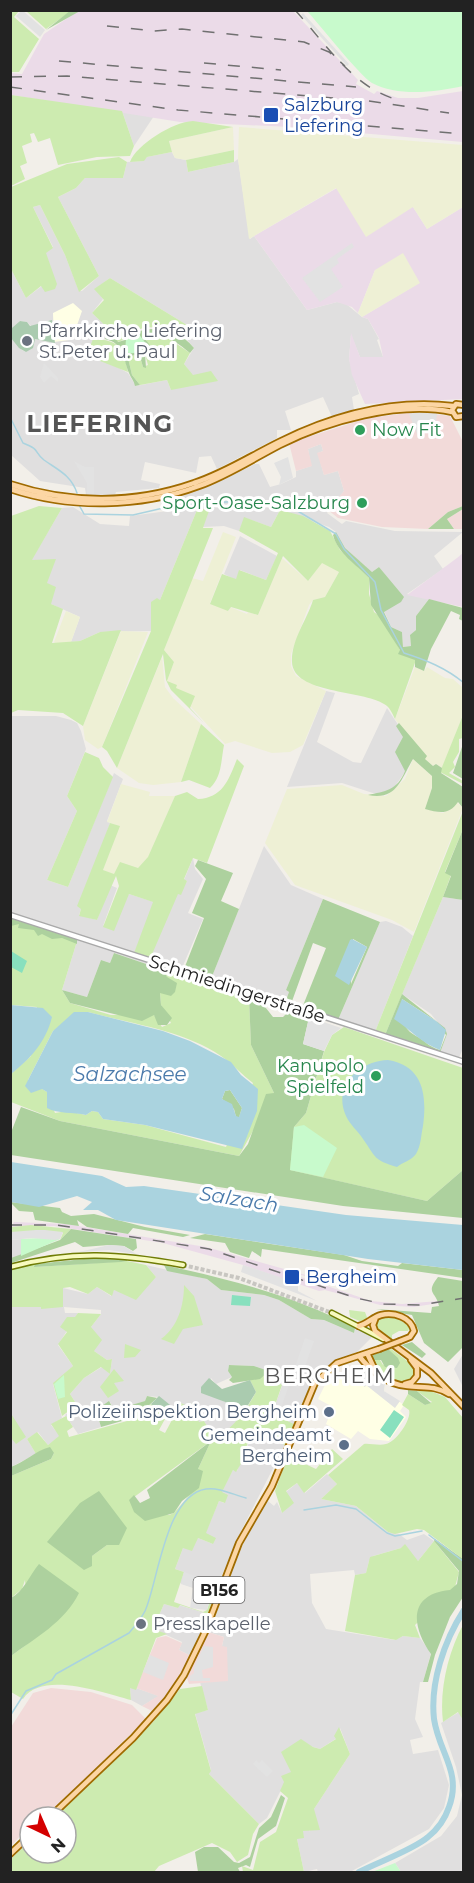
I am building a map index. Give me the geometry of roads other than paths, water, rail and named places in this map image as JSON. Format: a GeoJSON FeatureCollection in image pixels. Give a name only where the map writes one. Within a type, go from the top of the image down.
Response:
{"type":"FeatureCollection","features":[{"type":"Feature","properties":{"kind":"main road"},"geometry":{"type":"LineString","coordinates":[[452,409],[458,403],[464,405]]}},
{"type":"Feature","properties":{"kind":"main road"},"geometry":{"type":"LineString","coordinates":[[10,484],[45,495],[84,501],[117,499],[189,485],[296,434],[355,414],[408,404],[452,409]]}},
{"type":"Feature","properties":{"kind":"main road"},"geometry":{"type":"LineString","coordinates":[[452,409],[456,417],[464,416]]}},
{"type":"Feature","properties":{"kind":"main road"},"geometry":{"type":"LineString","coordinates":[[10,489],[38,497],[77,500]]}},
{"type":"Feature","properties":{"kind":"main road"},"geometry":{"type":"LineString","coordinates":[[10,1267],[65,1255],[101,1254],[136,1256],[183,1265]]}},
{"type":"Feature","properties":{"kind":"main road"},"geometry":{"type":"LineString","coordinates":[[332,1313],[403,1352],[431,1373],[464,1407]]}},
{"type":"Feature","properties":{"kind":"main road","name":"B156"},"geometry":{"type":"LineString","coordinates":[[62,1805],[155,1714],[190,1665],[236,1551],[276,1473],[315,1383],[331,1367],[412,1335],[411,1323],[395,1315],[383,1314],[376,1317]]}},
{"type":"Feature","properties":{"kind":"main road"},"geometry":{"type":"LineString","coordinates":[[359,1326],[376,1317]]}},
{"type":"Feature","properties":{"kind":"main road"},"geometry":{"type":"LineString","coordinates":[[376,1317],[374,1328],[386,1341]]}},
{"type":"Feature","properties":{"kind":"main road"},"geometry":{"type":"LineString","coordinates":[[367,1353],[372,1365],[385,1377],[397,1383],[408,1384],[416,1379],[418,1371],[403,1352]]}},
{"type":"Feature","properties":{"kind":"main road"},"geometry":{"type":"LineString","coordinates":[[359,1356],[390,1382],[401,1386],[434,1386],[455,1398]]}},
{"type":"Feature","properties":{"kind":"street","name":"Schmiedingerstraße"},"geometry":{"type":"LineString","coordinates":[[10,915],[464,1062]]}},
{"type":"Feature","properties":{"kind":"water"},"geometry":{"type":"Polygon","coordinates":[[[352,939],[367,947],[349,985],[335,976],[352,939]]]}},
{"type":"Feature","properties":{"kind":"water"},"geometry":{"type":"Polygon","coordinates":[[[402,999],[446,1030],[440,1050],[394,1019],[402,999]]]}},
{"type":"Feature","properties":{"kind":"water","name":"Salzachsee"},"geometry":{"type":"Polygon","coordinates":[[[11,1005],[43,1008],[52,1017],[46,1034],[36,1049],[11,1074],[11,1005]]]}},
{"type":"Feature","properties":{"kind":"water","name":"Salzachsee"},"geometry":{"type":"Polygon","coordinates":[[[74,1012],[88,1012],[163,1031],[190,1041],[231,1062],[241,1075],[258,1089],[257,1111],[242,1149],[145,1125],[103,1119],[98,1112],[92,1111],[86,1115],[47,1108],[47,1092],[42,1089],[31,1093],[25,1086],[53,1031],[74,1012]],[[230,1090],[225,1091],[222,1099],[232,1104],[236,1116],[239,1117],[242,1108],[230,1090]]]}},
{"type":"Feature","properties":{"kind":"water"},"geometry":{"type":"Polygon","coordinates":[[[388,1060],[400,1063],[416,1076],[421,1084],[424,1104],[418,1151],[412,1158],[397,1167],[376,1157],[346,1116],[343,1105],[343,1094],[351,1077],[368,1065],[388,1060]]]}},
{"type":"Feature","properties":{"kind":"water"},"geometry":{"type":"Polygon","coordinates":[[[11,1162],[102,1176],[126,1187],[144,1186],[346,1215],[463,1225],[463,1270],[368,1259],[116,1220],[98,1210],[83,1210],[92,1202],[77,1196],[39,1207],[11,1202],[11,1162]]]}},
{"type":"Feature","properties":{"kind":"waterway"},"geometry":{"type":"LineString","coordinates":[[10,417],[23,443],[35,449],[44,460],[68,477],[77,493]]}},
{"type":"Feature","properties":{"kind":"waterway"},"geometry":{"type":"LineString","coordinates":[[79,505],[84,514],[133,515],[172,506],[253,500],[296,510],[336,534],[344,549],[375,582],[381,610],[404,653],[436,665],[464,683]]}},
{"type":"Feature","properties":{"kind":"waterway"},"geometry":{"type":"LineString","coordinates":[[10,1716],[26,1691],[52,1680],[56,1674],[129,1633],[140,1620],[150,1598],[172,1523],[181,1507],[192,1495],[211,1489],[246,1498]]}},
{"type":"Feature","properties":{"kind":"waterway"},"geometry":{"type":"LineString","coordinates":[[304,1510],[336,1505],[356,1509],[387,1533],[395,1536],[422,1531]]}},
{"type":"Feature","properties":{"kind":"waterway"},"geometry":{"type":"LineString","coordinates":[[429,1535],[464,1562]]}},
{"type":"Feature","properties":{"kind":"waterway"},"geometry":{"type":"LineString","coordinates":[[359,1872],[422,1842],[438,1827],[447,1811],[453,1783],[434,1719],[434,1691],[436,1677],[450,1635],[464,1610]]}},
{"type":"Feature","properties":{"kind":"tunnel"},"geometry":{"type":"LineString","coordinates":[[183,1265],[239,1278],[332,1313]]}},
{"type":"Feature","properties":{"kind":"railway"},"geometry":{"type":"LineString","coordinates":[[295,10],[352,74],[380,93],[395,99]]}},
{"type":"Feature","properties":{"kind":"railway"},"geometry":{"type":"LineString","coordinates":[[107,26],[154,31],[182,29],[304,42],[329,52],[345,66]]}},
{"type":"Feature","properties":{"kind":"railway"},"geometry":{"type":"LineString","coordinates":[[59,61],[356,87]]}},
{"type":"Feature","properties":{"kind":"railway"},"geometry":{"type":"LineString","coordinates":[[204,63],[281,70]]}},
{"type":"Feature","properties":{"kind":"railway"},"geometry":{"type":"LineString","coordinates":[[10,77],[67,76],[369,101],[449,113]]}},
{"type":"Feature","properties":{"kind":"railway"},"geometry":{"type":"LineString","coordinates":[[10,87],[178,110],[464,134]]}},
{"type":"Feature","properties":{"kind":"railway"},"geometry":{"type":"LineString","coordinates":[[10,1225],[57,1225],[209,1249],[356,1298],[384,1304],[420,1305],[464,1298]]}},
{"type":"Feature","properties":{"kind":"place","name":"Salzburg Liefering"},"geometry":{"type":"Point","coordinates":[271,115]}},
{"type":"Feature","properties":{"kind":"place","name":"Pfarrkirche Liefering St.Peter u. Paul"},"geometry":{"type":"Point","coordinates":[27,341]}},
{"type":"Feature","properties":{"kind":"place","name":"Now Fit"},"geometry":{"type":"Point","coordinates":[360,430]}},
{"type":"Feature","properties":{"kind":"place","name":"Sport-Oase-Salzburg"},"geometry":{"type":"Point","coordinates":[362,503]}},
{"type":"Feature","properties":{"kind":"place","name":"Kanupolo Spielfeld"},"geometry":{"type":"Point","coordinates":[376,1076]}},
{"type":"Feature","properties":{"kind":"place","name":"Bergheim"},"geometry":{"type":"Point","coordinates":[292,1277]}},
{"type":"Feature","properties":{"kind":"place","name":"Polizeiinspektion Bergheim"},"geometry":{"type":"Point","coordinates":[329,1412]}},
{"type":"Feature","properties":{"kind":"place","name":"Gemeindeamt Bergheim"},"geometry":{"type":"Point","coordinates":[344,1445]}},
{"type":"Feature","properties":{"kind":"place","name":"Presslkapelle"},"geometry":{"type":"Point","coordinates":[141,1624]}},
{"type":"Feature","properties":{"kind":"district","name":"LIEFERING"},"geometry":{"type":"Point","coordinates":[100,423]}},
{"type":"Feature","properties":{"kind":"district","name":"BERGHEIM"},"geometry":{"type":"Point","coordinates":[330,1375]}},
{"type":"Feature","properties":{"kind":"water label","name":"Salzach"},"geometry":{"type":"Point","coordinates":[239,1199]}}]}
